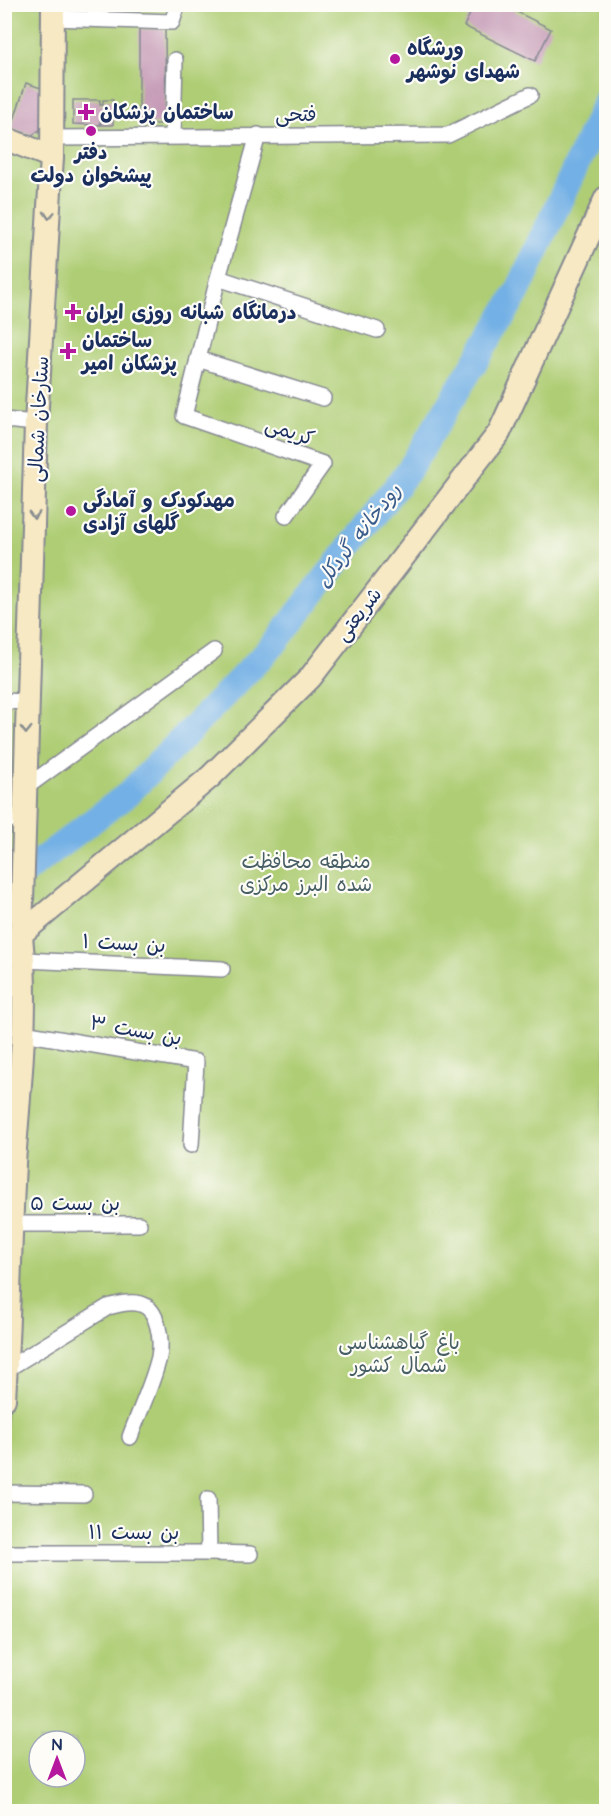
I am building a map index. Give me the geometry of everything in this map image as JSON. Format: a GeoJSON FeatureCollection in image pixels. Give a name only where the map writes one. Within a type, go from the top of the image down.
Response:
{"type":"FeatureCollection","features":[{"type":"Feature","properties":{"kind":"main road","name":"ستارخان شمالی"},"geometry":{"type":"LineString","coordinates":[[4,1399],[11,1224],[23,1033],[16,948],[22,911],[17,823],[25,788],[16,702],[36,423],[52,147],[53,11]]}},
{"type":"Feature","properties":{"kind":"main road"},"geometry":{"type":"LineString","coordinates":[[4,138],[52,147]]}},
{"type":"Feature","properties":{"kind":"main road","name":"شریعتی"},"geometry":{"type":"LineString","coordinates":[[16,948],[210,777],[310,678],[500,433],[606,198]]}},
{"type":"Feature","properties":{"kind":"street"},"geometry":{"type":"LineString","coordinates":[[53,11],[172,22],[178,4]]}},
{"type":"Feature","properties":{"kind":"street"},"geometry":{"type":"LineString","coordinates":[[173,136],[175,60]]}},
{"type":"Feature","properties":{"kind":"street","name":"فتحی"},"geometry":{"type":"LineString","coordinates":[[52,147],[173,136],[448,135],[530,95]]}},
{"type":"Feature","properties":{"kind":"street"},"geometry":{"type":"LineString","coordinates":[[258,135],[198,359],[323,398]]}},
{"type":"Feature","properties":{"kind":"street"},"geometry":{"type":"LineString","coordinates":[[219,278],[377,330]]}},
{"type":"Feature","properties":{"kind":"street","name":"کریمی"},"geometry":{"type":"LineString","coordinates":[[198,359],[184,416],[323,464],[286,516]]}},
{"type":"Feature","properties":{"kind":"street"},"geometry":{"type":"LineString","coordinates":[[4,420],[36,423]]}},
{"type":"Feature","properties":{"kind":"street"},"geometry":{"type":"LineString","coordinates":[[25,788],[214,651]]}},
{"type":"Feature","properties":{"kind":"street","name":"بن بست ۱"},"geometry":{"type":"LineString","coordinates":[[16,948],[222,969]]}},
{"type":"Feature","properties":{"kind":"street","name":"بن بست ۳"},"geometry":{"type":"LineString","coordinates":[[23,1033],[196,1062],[190,1145]]}},
{"type":"Feature","properties":{"kind":"street","name":"بن بست ۵"},"geometry":{"type":"LineString","coordinates":[[11,1224],[139,1224]]}},
{"type":"Feature","properties":{"kind":"street"},"geometry":{"type":"LineString","coordinates":[[7,1369],[108,1307],[126,1302],[143,1304],[155,1316],[159,1335],[159,1356],[130,1437]]}},
{"type":"Feature","properties":{"kind":"street"},"geometry":{"type":"LineString","coordinates":[[4,1493],[84,1494]]}},
{"type":"Feature","properties":{"kind":"street","name":"بن بست ۱۱"},"geometry":{"type":"LineString","coordinates":[[4,1553],[209,1553],[208,1499]]}},
{"type":"Feature","properties":{"kind":"street"},"geometry":{"type":"LineString","coordinates":[[209,1553],[249,1554]]}},
{"type":"Feature","properties":{"kind":"green space","name":"منطقه محافظت شده البرز مرکزی"},"geometry":{"type":"Polygon","coordinates":[[[5,5],[606,5],[606,1811],[5,1812],[5,5]]]}},
{"type":"Feature","properties":{"kind":"building"},"geometry":{"type":"Polygon","coordinates":[[[475,4],[501,4],[551,29],[535,61],[464,26],[475,4]]]}},
{"type":"Feature","properties":{"kind":"building"},"geometry":{"type":"Polygon","coordinates":[[[139,29],[165,29],[166,124],[139,124],[139,29]]]}},
{"type":"Feature","properties":{"kind":"building"},"geometry":{"type":"Polygon","coordinates":[[[26,83],[44,89],[41,129],[32,135],[13,130],[12,126],[26,83]]]}},
{"type":"Feature","properties":{"kind":"building","name":"ساختمان پزشکان"},"geometry":{"type":"Polygon","coordinates":[[[73,100],[100,100],[100,105],[103,105],[103,100],[113,100],[113,125],[101,125],[101,112],[100,125],[73,124],[73,100]]]}},
{"type":"Feature","properties":{"kind":"waterway","name":"رودخانه گردکل"},"geometry":{"type":"LineString","coordinates":[[4,888],[128,794],[275,643],[409,470],[517,293],[606,101]]}},
{"type":"Feature","properties":{"kind":"place","name":"ورشگاه شهدای نوشهر"},"geometry":{"type":"Point","coordinates":[395,59]}},
{"type":"Feature","properties":{"kind":"place","name":"ساختمان پزشکان"},"geometry":{"type":"Point","coordinates":[86,112]}},
{"type":"Feature","properties":{"kind":"place","name":"دفتر پیشخوان دولت"},"geometry":{"type":"Point","coordinates":[91,131]}},
{"type":"Feature","properties":{"kind":"place","name":"درمانگاه شبانه روزی ایران"},"geometry":{"type":"Point","coordinates":[73,312]}},
{"type":"Feature","properties":{"kind":"place","name":"ساختمان پزشکان امیر"},"geometry":{"type":"Point","coordinates":[68,351]}},
{"type":"Feature","properties":{"kind":"place","name":"مهدکودک و آمادگی گلهای آزادی"},"geometry":{"type":"Point","coordinates":[71,511]}},
{"type":"Feature","properties":{"kind":"park label","name":"باغ گیاهشناسی شمال کشور"},"geometry":{"type":"Point","coordinates":[399,1354]}}]}
